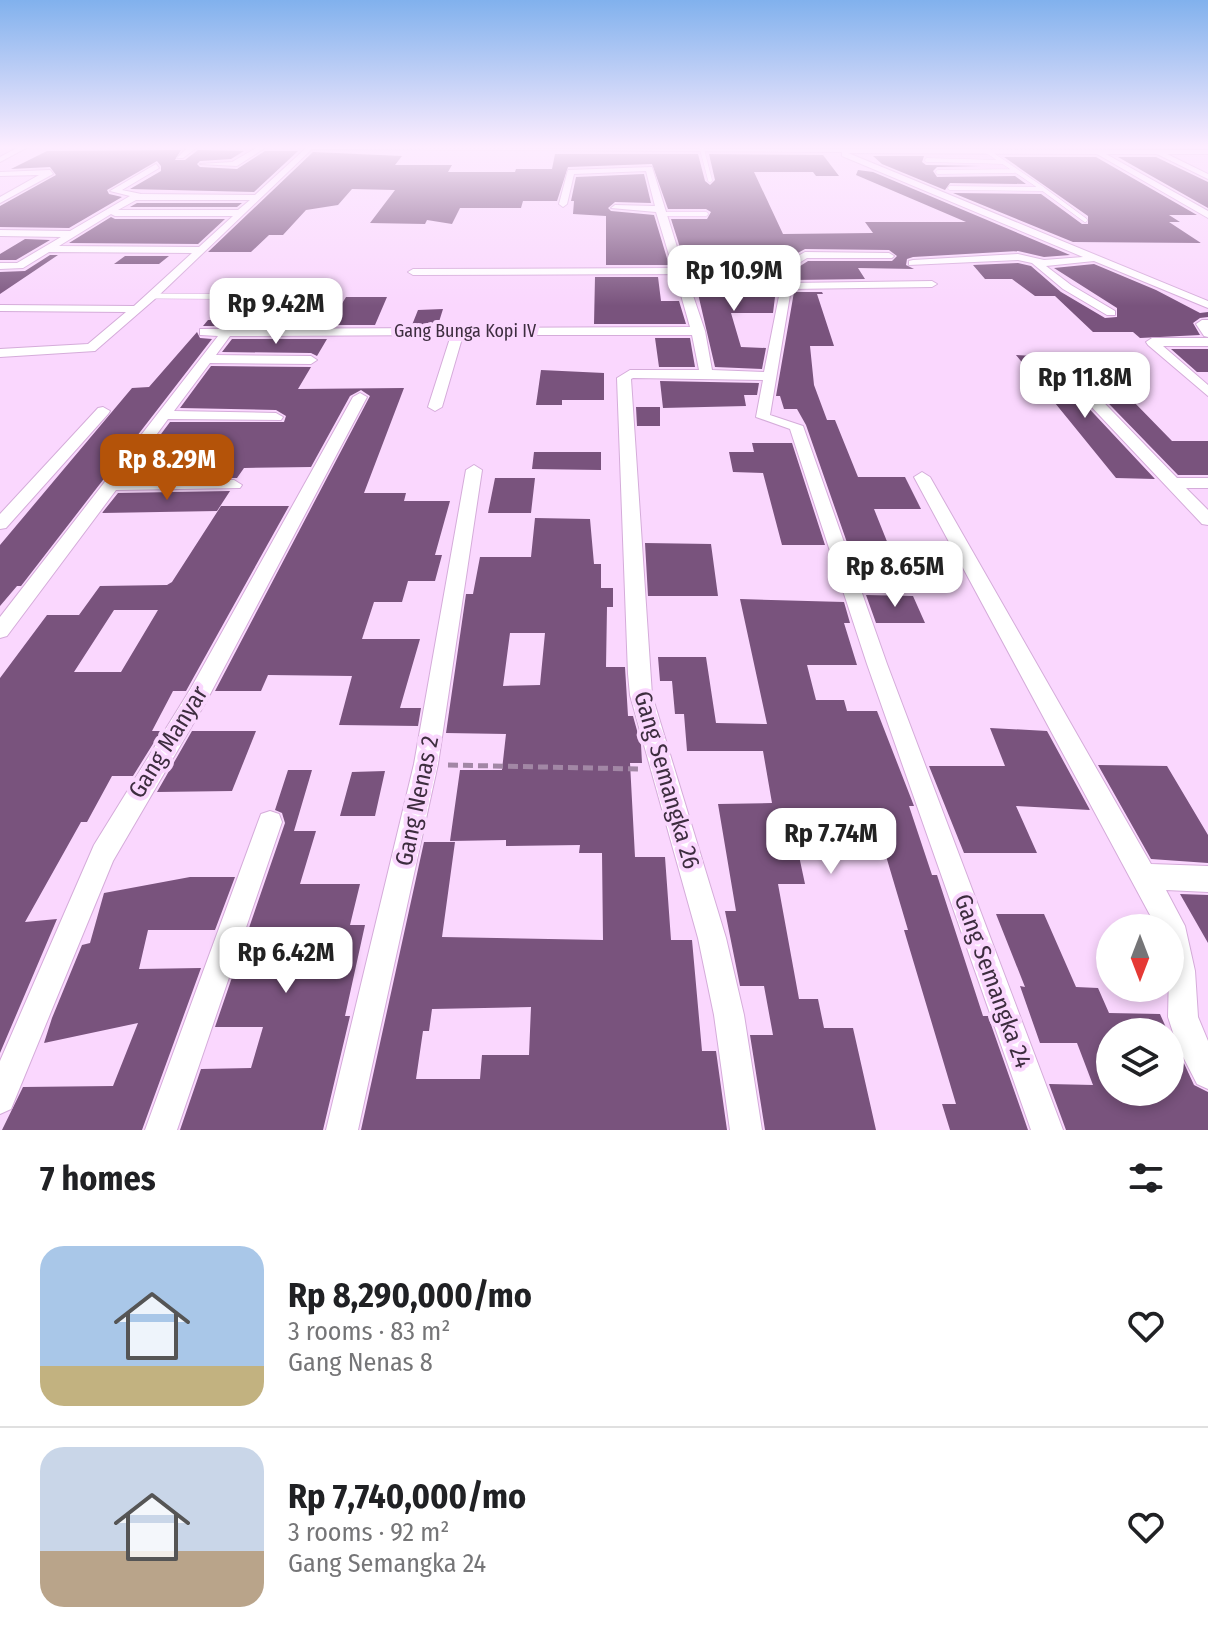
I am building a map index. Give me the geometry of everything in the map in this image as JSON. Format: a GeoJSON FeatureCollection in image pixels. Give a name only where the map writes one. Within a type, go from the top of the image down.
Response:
{"type":"FeatureCollection","features":[{"type":"Feature","properties":{"kind":"street"},"geometry":{"type":"LineString","coordinates":[[0,278],[128,201]]}},
{"type":"Feature","properties":{"kind":"street"},"geometry":{"type":"LineString","coordinates":[[0,353],[86,350],[152,296],[251,201]]}},
{"type":"Feature","properties":{"kind":"street"},"geometry":{"type":"LineString","coordinates":[[659,201],[699,331],[706,374],[771,376],[786,286],[786,267]]}},
{"type":"Feature","properties":{"kind":"street"},"geometry":{"type":"LineString","coordinates":[[960,201],[1208,305]]}},
{"type":"Feature","properties":{"kind":"street"},"geometry":{"type":"LineString","coordinates":[[1183,201],[1208,215]]}},
{"type":"Feature","properties":{"kind":"street"},"geometry":{"type":"LineString","coordinates":[[615,208],[662,212]]}},
{"type":"Feature","properties":{"kind":"street"},"geometry":{"type":"LineString","coordinates":[[115,213],[239,213]]}},
{"type":"Feature","properties":{"kind":"street"},"geometry":{"type":"LineString","coordinates":[[0,233],[72,234]]}},
{"type":"Feature","properties":{"kind":"street"},"geometry":{"type":"LineString","coordinates":[[48,249],[201,250]]}},
{"type":"Feature","properties":{"kind":"street"},"geometry":{"type":"LineString","coordinates":[[413,272],[786,267],[805,255],[889,256]]}},
{"type":"Feature","properties":{"kind":"street"},"geometry":{"type":"LineString","coordinates":[[913,263],[1018,257],[1040,262],[1097,258]]}},
{"type":"Feature","properties":{"kind":"street"},"geometry":{"type":"LineString","coordinates":[[1040,262],[1037,264],[1052,277],[1111,313]]}},
{"type":"Feature","properties":{"kind":"street"},"geometry":{"type":"LineString","coordinates":[[0,266],[19,266]]}},
{"type":"Feature","properties":{"kind":"street"},"geometry":{"type":"LineString","coordinates":[[786,286],[932,284]]}},
{"type":"Feature","properties":{"kind":"street"},"geometry":{"type":"LineString","coordinates":[[0,308],[136,309]]}},
{"type":"Feature","properties":{"kind":"street"},"geometry":{"type":"LineString","coordinates":[[1208,323],[1202,324],[1208,333]]}},
{"type":"Feature","properties":{"kind":"street"},"geometry":{"type":"LineString","coordinates":[[435,407],[458,331]]}},
{"type":"Feature","properties":{"kind":"street","name":"Gang Bunga Kopi IV"},"geometry":{"type":"LineString","coordinates":[[204,332],[699,331]]}},
{"type":"Feature","properties":{"kind":"street"},"geometry":{"type":"LineString","coordinates":[[0,631],[205,359],[229,332]]}},
{"type":"Feature","properties":{"kind":"street"},"geometry":{"type":"LineString","coordinates":[[1208,342],[1152,342],[1208,392]]}},
{"type":"Feature","properties":{"kind":"street"},"geometry":{"type":"LineString","coordinates":[[1058,357],[1074,380],[1208,520]]}},
{"type":"Feature","properties":{"kind":"street"},"geometry":{"type":"LineString","coordinates":[[205,359],[311,360]]}},
{"type":"Feature","properties":{"kind":"street","name":"Gang Semangka 26"},"geometry":{"type":"LineString","coordinates":[[706,374],[624,376],[638,674],[641,695],[712,938],[731,1029],[746,1130]]}},
{"type":"Feature","properties":{"kind":"street","name":"Gang Semangka 24"},"geometry":{"type":"LineString","coordinates":[[771,376],[763,417],[794,424],[882,678],[1047,1130]]}},
{"type":"Feature","properties":{"kind":"street","name":"Gang Manyar"},"geometry":{"type":"LineString","coordinates":[[0,1098],[103,854],[199,694],[360,397]]}},
{"type":"Feature","properties":{"kind":"street"},"geometry":{"type":"LineString","coordinates":[[0,524],[103,411]]}},
{"type":"Feature","properties":{"kind":"street"},"geometry":{"type":"LineString","coordinates":[[163,415],[276,417]]}},
{"type":"Feature","properties":{"kind":"street","name":"Gang Nenas 2"},"geometry":{"type":"LineString","coordinates":[[342,1130],[426,764],[474,470]]}},
{"type":"Feature","properties":{"kind":"street"},"geometry":{"type":"LineString","coordinates":[[922,477],[1171,926],[1181,971],[1183,1017],[1208,1073]]}},
{"type":"Feature","properties":{"kind":"street"},"geometry":{"type":"LineString","coordinates":[[1175,483],[1208,483]]}},
{"type":"Feature","properties":{"kind":"street"},"geometry":{"type":"LineString","coordinates":[[110,485],[234,485]]}},
{"type":"Feature","properties":{"kind":"street"},"geometry":{"type":"LineString","coordinates":[[161,1130],[270,822]]}},
{"type":"Feature","properties":{"kind":"street"},"geometry":{"type":"LineString","coordinates":[[1144,877],[1208,879]]}},
{"type":"Feature","properties":{"kind":"lane"},"geometry":{"type":"LineString","coordinates":[[1059,201],[1085,220]]}},
{"type":"Feature","properties":{"kind":"lane"},"geometry":{"type":"LineString","coordinates":[[662,212],[706,214]]}},
{"type":"Feature","properties":{"kind":"lane"},"geometry":{"type":"LineString","coordinates":[[152,296],[278,297]]}},
{"type":"Feature","properties":{"kind":"path"},"geometry":{"type":"LineString","coordinates":[[426,764],[663,770]]}},
{"type":"Feature","properties":{"kind":"building"},"geometry":{"type":"Polygon","coordinates":[[[10,201],[116,201],[69,228],[0,227],[0,206],[10,201]]]}},
{"type":"Feature","properties":{"kind":"building"},"geometry":{"type":"Polygon","coordinates":[[[262,201],[342,201],[338,205],[306,210],[283,235],[269,235],[251,252],[208,252],[262,201]]]}},
{"type":"Feature","properties":{"kind":"building"},"geometry":{"type":"Polygon","coordinates":[[[387,201],[557,201],[523,201],[521,208],[460,208],[452,224],[427,220],[425,224],[370,223],[387,201]]]}},
{"type":"Feature","properties":{"kind":"building"},"geometry":{"type":"Polygon","coordinates":[[[571,201],[650,201],[615,202],[608,208],[611,211],[654,215],[669,265],[606,265],[606,216],[573,214],[574,201],[571,201]]]}},
{"type":"Feature","properties":{"kind":"building"},"geometry":{"type":"Polygon","coordinates":[[[665,201],[767,201],[783,234],[873,233],[865,222],[966,222],[916,201],[941,201],[1070,255],[1044,257],[1018,251],[913,257],[907,259],[906,265],[914,269],[858,268],[865,279],[794,280],[794,270],[808,261],[892,261],[897,256],[889,250],[805,249],[783,261],[684,260],[671,219],[707,219],[711,212],[706,209],[668,209],[665,201]]]}},
{"type":"Feature","properties":{"kind":"building"},"geometry":{"type":"Polygon","coordinates":[[[972,201],[1050,201],[1082,224],[1088,224],[1088,216],[1066,201],[1172,201],[1197,215],[1169,215],[1180,222],[1169,222],[1201,243],[1073,242],[972,201]]]}},
{"type":"Feature","properties":{"kind":"building"},"geometry":{"type":"Polygon","coordinates":[[[1195,201],[1208,201],[1208,208],[1195,201]]]}},
{"type":"Feature","properties":{"kind":"building"},"geometry":{"type":"Polygon","coordinates":[[[137,203],[242,203],[237,207],[130,207],[137,203]]]}},
{"type":"Feature","properties":{"kind":"building"},"geometry":{"type":"Polygon","coordinates":[[[111,217],[225,219],[198,244],[69,243],[111,217]]]}},
{"type":"Feature","properties":{"kind":"building"},"geometry":{"type":"Polygon","coordinates":[[[25,239],[50,240],[16,260],[0,260],[0,254],[25,239]]]}},
{"type":"Feature","properties":{"kind":"building"},"geometry":{"type":"Polygon","coordinates":[[[50,255],[58,255],[0,294],[0,272],[25,271],[50,255]]]}},
{"type":"Feature","properties":{"kind":"building"},"geometry":{"type":"Polygon","coordinates":[[[125,256],[169,256],[159,264],[114,264],[125,256]]]}},
{"type":"Feature","properties":{"kind":"building"},"geometry":{"type":"Polygon","coordinates":[[[1018,263],[1031,266],[1061,292],[1105,318],[1117,317],[1117,308],[1054,268],[1094,264],[1156,290],[1200,313],[1208,312],[1208,317],[1193,323],[1200,335],[1140,338],[1133,332],[1093,332],[1055,296],[1035,296],[1012,279],[985,279],[973,265],[1018,263]]]}},
{"type":"Feature","properties":{"kind":"building"},"geometry":{"type":"Polygon","coordinates":[[[693,272],[778,273],[773,313],[731,313],[741,347],[766,348],[762,369],[715,367],[693,272]]]}},
{"type":"Feature","properties":{"kind":"building"},"geometry":{"type":"Polygon","coordinates":[[[595,277],[658,277],[661,301],[679,301],[686,324],[594,324],[595,277]]]}},
{"type":"Feature","properties":{"kind":"building"},"geometry":{"type":"Polygon","coordinates":[[[794,292],[823,294],[817,294],[834,346],[810,346],[814,385],[827,420],[835,420],[858,477],[905,477],[921,509],[874,509],[892,554],[851,554],[806,425],[797,409],[784,409],[780,396],[776,396],[794,292]]]}},
{"type":"Feature","properties":{"kind":"building"},"geometry":{"type":"Polygon","coordinates":[[[346,297],[387,297],[375,325],[329,325],[346,297]]]}},
{"type":"Feature","properties":{"kind":"building"},"geometry":{"type":"Polygon","coordinates":[[[240,302],[268,302],[254,326],[203,326],[208,320],[226,320],[240,302]]]}},
{"type":"Feature","properties":{"kind":"building"},"geometry":{"type":"Polygon","coordinates":[[[443,309],[438,325],[412,325],[418,310],[443,309]]]}},
{"type":"Feature","properties":{"kind":"building"},"geometry":{"type":"Polygon","coordinates":[[[197,332],[200,338],[212,339],[21,586],[17,586],[0,606],[0,545],[132,388],[149,387],[197,332]]]}},
{"type":"Feature","properties":{"kind":"building"},"geometry":{"type":"Polygon","coordinates":[[[655,338],[690,338],[695,367],[659,367],[655,338]]]}},
{"type":"Feature","properties":{"kind":"building"},"geometry":{"type":"Polygon","coordinates":[[[232,339],[327,339],[317,356],[311,353],[222,352],[232,339]]]}},
{"type":"Feature","properties":{"kind":"building"},"geometry":{"type":"Polygon","coordinates":[[[1171,349],[1208,349],[1208,372],[1197,372],[1171,349]]]}},
{"type":"Feature","properties":{"kind":"building"},"geometry":{"type":"Polygon","coordinates":[[[1016,355],[1050,357],[1067,385],[1155,479],[1116,478],[1016,355]]]}},
{"type":"Feature","properties":{"kind":"building"},"geometry":{"type":"Polygon","coordinates":[[[1068,358],[1091,358],[1172,441],[1208,441],[1208,475],[1178,475],[1068,358]]]}},
{"type":"Feature","properties":{"kind":"building"},"geometry":{"type":"Polygon","coordinates":[[[211,366],[311,367],[298,389],[404,388],[364,493],[406,493],[404,501],[450,501],[435,555],[442,555],[435,581],[408,581],[402,602],[374,602],[362,639],[420,639],[400,708],[421,708],[418,726],[339,725],[352,676],[268,675],[261,691],[215,691],[370,396],[361,390],[350,396],[311,467],[244,468],[237,478],[129,477],[170,422],[284,422],[286,416],[276,410],[180,408],[211,366]]]}},
{"type":"Feature","properties":{"kind":"building"},"geometry":{"type":"Polygon","coordinates":[[[541,370],[604,373],[604,400],[562,400],[562,405],[536,405],[541,370]]]}},
{"type":"Feature","properties":{"kind":"building"},"geometry":{"type":"Polygon","coordinates":[[[660,381],[759,383],[757,395],[744,395],[746,406],[663,408],[660,381]]]}},
{"type":"Feature","properties":{"kind":"building"},"geometry":{"type":"Polygon","coordinates":[[[636,407],[660,407],[660,426],[637,426],[636,407]]]}},
{"type":"Feature","properties":{"kind":"building"},"geometry":{"type":"Polygon","coordinates":[[[752,443],[792,443],[825,545],[782,545],[763,473],[733,472],[729,452],[754,452],[752,443]]]}},
{"type":"Feature","properties":{"kind":"building"},"geometry":{"type":"Polygon","coordinates":[[[534,452],[601,452],[601,470],[532,469],[534,452]]]}},
{"type":"Feature","properties":{"kind":"building"},"geometry":{"type":"Polygon","coordinates":[[[495,478],[535,478],[531,513],[488,513],[495,478]]]}},
{"type":"Feature","properties":{"kind":"building"},"geometry":{"type":"Polygon","coordinates":[[[230,491],[217,511],[102,513],[118,493],[230,491]]]}},
{"type":"Feature","properties":{"kind":"building"},"geometry":{"type":"Polygon","coordinates":[[[221,506],[289,506],[186,691],[173,691],[152,731],[161,731],[133,776],[112,776],[87,822],[81,822],[25,922],[57,919],[0,1053],[0,678],[47,615],[79,615],[100,586],[167,585],[172,582],[221,506]],[[114,610],[74,672],[121,672],[158,610],[114,610]]]}},
{"type":"Feature","properties":{"kind":"building"},"geometry":{"type":"Polygon","coordinates":[[[535,518],[590,519],[594,564],[601,564],[601,588],[613,588],[613,607],[607,607],[606,667],[625,667],[628,716],[633,716],[641,745],[642,763],[630,763],[635,857],[665,857],[671,940],[692,940],[702,1051],[716,1051],[727,1130],[361,1130],[424,842],[455,842],[442,937],[603,940],[602,853],[579,853],[580,845],[506,846],[506,840],[450,841],[460,770],[502,770],[506,734],[446,733],[466,594],[473,594],[480,557],[531,557],[535,518]],[[510,633],[503,686],[540,685],[545,633],[510,633]],[[531,1007],[432,1009],[429,1031],[423,1031],[416,1079],[480,1079],[482,1055],[529,1055],[531,1007]]]}},
{"type":"Feature","properties":{"kind":"building"},"geometry":{"type":"Polygon","coordinates":[[[645,543],[711,544],[718,596],[648,596],[645,543]]]}},
{"type":"Feature","properties":{"kind":"building"},"geometry":{"type":"Polygon","coordinates":[[[866,595],[913,596],[925,623],[876,623],[866,595]]]}},
{"type":"Feature","properties":{"kind":"building"},"geometry":{"type":"Polygon","coordinates":[[[740,599],[844,602],[850,623],[844,623],[857,665],[807,665],[816,700],[844,700],[847,711],[877,711],[914,806],[909,806],[932,875],[937,875],[983,1016],[988,1016],[1028,1130],[950,1130],[942,1104],[956,1104],[904,930],[908,930],[886,856],[877,856],[872,839],[831,836],[795,837],[805,884],[778,884],[799,999],[818,999],[824,1028],[853,1028],[876,1130],[765,1130],[750,1035],[773,1035],[764,986],[740,986],[725,911],[736,911],[718,804],[772,803],[763,751],[687,751],[684,714],[675,714],[672,681],[660,681],[658,657],[706,657],[716,723],[767,724],[740,599]]]}},
{"type":"Feature","properties":{"kind":"building"},"geometry":{"type":"Polygon","coordinates":[[[990,728],[1047,731],[1090,810],[1016,806],[1037,853],[964,853],[929,766],[1005,766],[990,728]]]}},
{"type":"Feature","properties":{"kind":"building"},"geometry":{"type":"Polygon","coordinates":[[[192,731],[256,731],[232,791],[157,792],[192,731]]]}},
{"type":"Feature","properties":{"kind":"building"},"geometry":{"type":"Polygon","coordinates":[[[1098,765],[1167,766],[1208,835],[1208,863],[1151,859],[1098,765]]]}},
{"type":"Feature","properties":{"kind":"building"},"geometry":{"type":"Polygon","coordinates":[[[288,770],[312,770],[294,831],[316,831],[300,884],[360,884],[350,925],[365,925],[345,1016],[350,1016],[323,1130],[180,1130],[201,1069],[251,1068],[263,1027],[215,1027],[285,823],[282,813],[275,810],[288,770]]]}},
{"type":"Feature","properties":{"kind":"building"},"geometry":{"type":"Polygon","coordinates":[[[385,771],[375,816],[340,816],[352,772],[385,771]]]}},
{"type":"Feature","properties":{"kind":"building"},"geometry":{"type":"Polygon","coordinates":[[[190,877],[235,877],[215,930],[148,930],[139,969],[201,968],[142,1130],[2,1130],[23,1087],[113,1086],[138,1023],[44,1043],[52,1018],[82,945],[90,943],[104,893],[190,877]]]}},
{"type":"Feature","properties":{"kind":"building"},"geometry":{"type":"Polygon","coordinates":[[[1180,894],[1208,895],[1208,943],[1180,894]]]}},
{"type":"Feature","properties":{"kind":"building"},"geometry":{"type":"Polygon","coordinates":[[[996,914],[1044,914],[1076,987],[1096,988],[1096,1002],[1104,1002],[1109,1013],[1160,1014],[1162,1018],[1096,1018],[1096,1106],[1184,1106],[1184,1063],[1194,1085],[1208,1092],[1208,1130],[1066,1130],[1049,1084],[1093,1085],[1077,1043],[1040,1043],[1020,986],[1025,987],[996,914]]]}}]}
